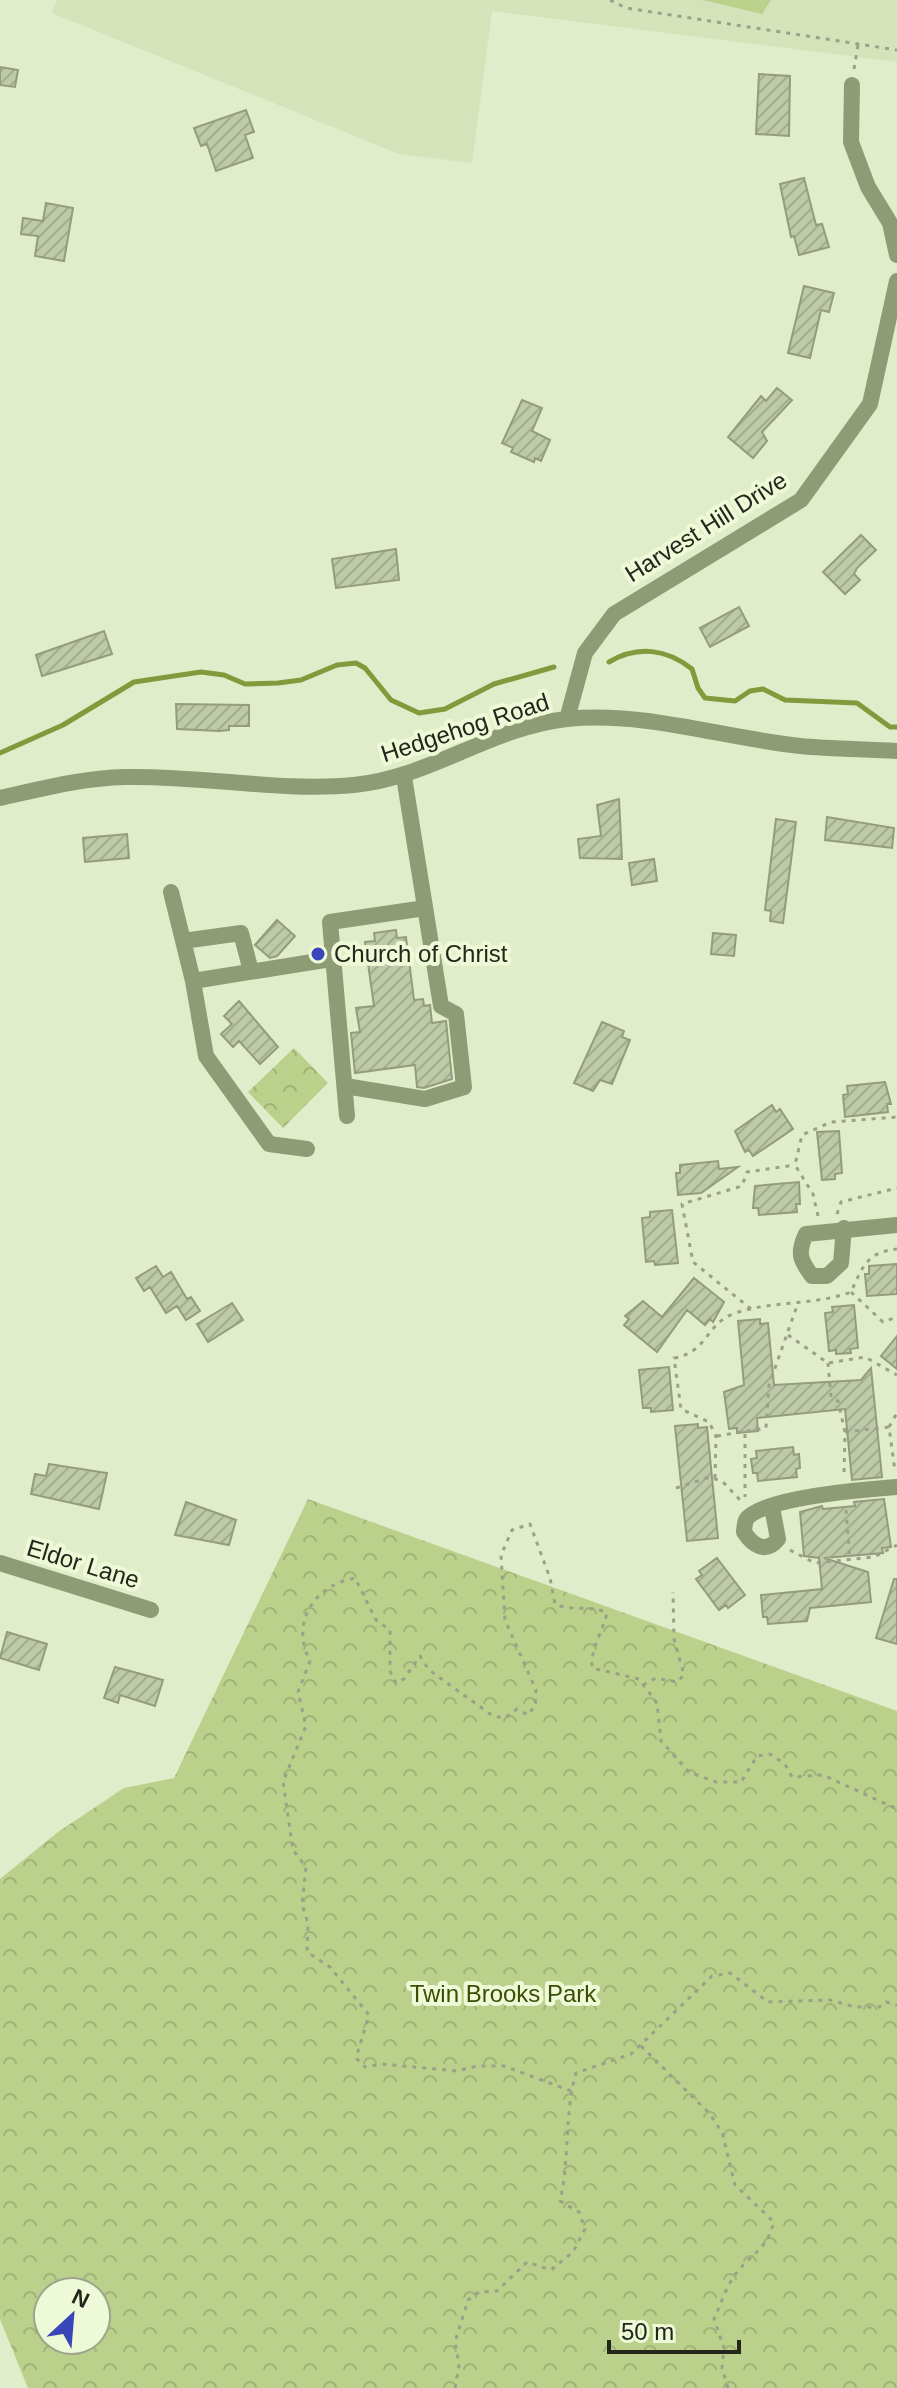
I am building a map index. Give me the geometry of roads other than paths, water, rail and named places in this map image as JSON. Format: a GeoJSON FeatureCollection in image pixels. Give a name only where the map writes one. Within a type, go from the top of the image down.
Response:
{"type":"FeatureCollection","features":[{"type":"Feature","properties":{"kind":"street"},"geometry":{"type":"LineString","coordinates":[[852,85],[851,142],[868,187],[890,223],[897,255]]}},
{"type":"Feature","properties":{"kind":"street","name":"Harvest Hill Drive"},"geometry":{"type":"LineString","coordinates":[[567,719],[585,653],[614,614],[801,500],[870,404],[897,281]]}},
{"type":"Feature","properties":{"kind":"street","name":"Hedgehog Road"},"geometry":{"type":"LineString","coordinates":[[0,798],[80,781],[122,777],[301,787],[355,785],[404,777],[520,731],[567,719],[625,720],[799,746],[897,751]]}},
{"type":"Feature","properties":{"kind":"street"},"geometry":{"type":"LineString","coordinates":[[345,1086],[425,1099],[464,1087],[456,1014],[441,1006],[404,777]]}},
{"type":"Feature","properties":{"kind":"street"},"geometry":{"type":"LineString","coordinates":[[171,892],[193,981],[206,1056],[269,1144],[307,1149]]}},
{"type":"Feature","properties":{"kind":"street"},"geometry":{"type":"LineString","coordinates":[[347,1116],[330,922],[425,908]]}},
{"type":"Feature","properties":{"kind":"street"},"geometry":{"type":"LineString","coordinates":[[183,941],[241,933],[251,971]]}},
{"type":"Feature","properties":{"kind":"street"},"geometry":{"type":"LineString","coordinates":[[193,981],[331,959]]}},
{"type":"Feature","properties":{"kind":"street"},"geometry":{"type":"LineString","coordinates":[[844,1228],[897,1225]]}},
{"type":"Feature","properties":{"kind":"street"},"geometry":{"type":"LineString","coordinates":[[772,1507],[778,1539],[773,1546],[763,1548],[751,1543],[744,1532],[746,1520],[753,1513],[772,1507],[807,1496],[897,1487]]}},
{"type":"Feature","properties":{"kind":"street","name":"Eldor Lane"},"geometry":{"type":"LineString","coordinates":[[0,1563],[151,1610]]}},
{"type":"Feature","properties":{"kind":"waterway"},"geometry":{"type":"LineString","coordinates":[[609,662],[641,651],[662,654],[692,669],[705,698],[735,701],[750,691],[763,689],[785,700],[857,703],[890,727],[897,727]]}},
{"type":"Feature","properties":{"kind":"waterway"},"geometry":{"type":"LineString","coordinates":[[0,753],[63,725],[134,682],[201,672],[224,675],[245,684],[278,683],[301,680],[337,665],[356,663],[365,668],[391,700],[419,713],[445,709],[494,684],[554,667]]}},
{"type":"Feature","properties":{"kind":"place","name":"Church of Christ"},"geometry":{"type":"Point","coordinates":[318,954]}},
{"type":"Feature","properties":{"kind":"park label","name":"Twin Brooks Park"},"geometry":{"type":"Point","coordinates":[503,1994]}}]}
